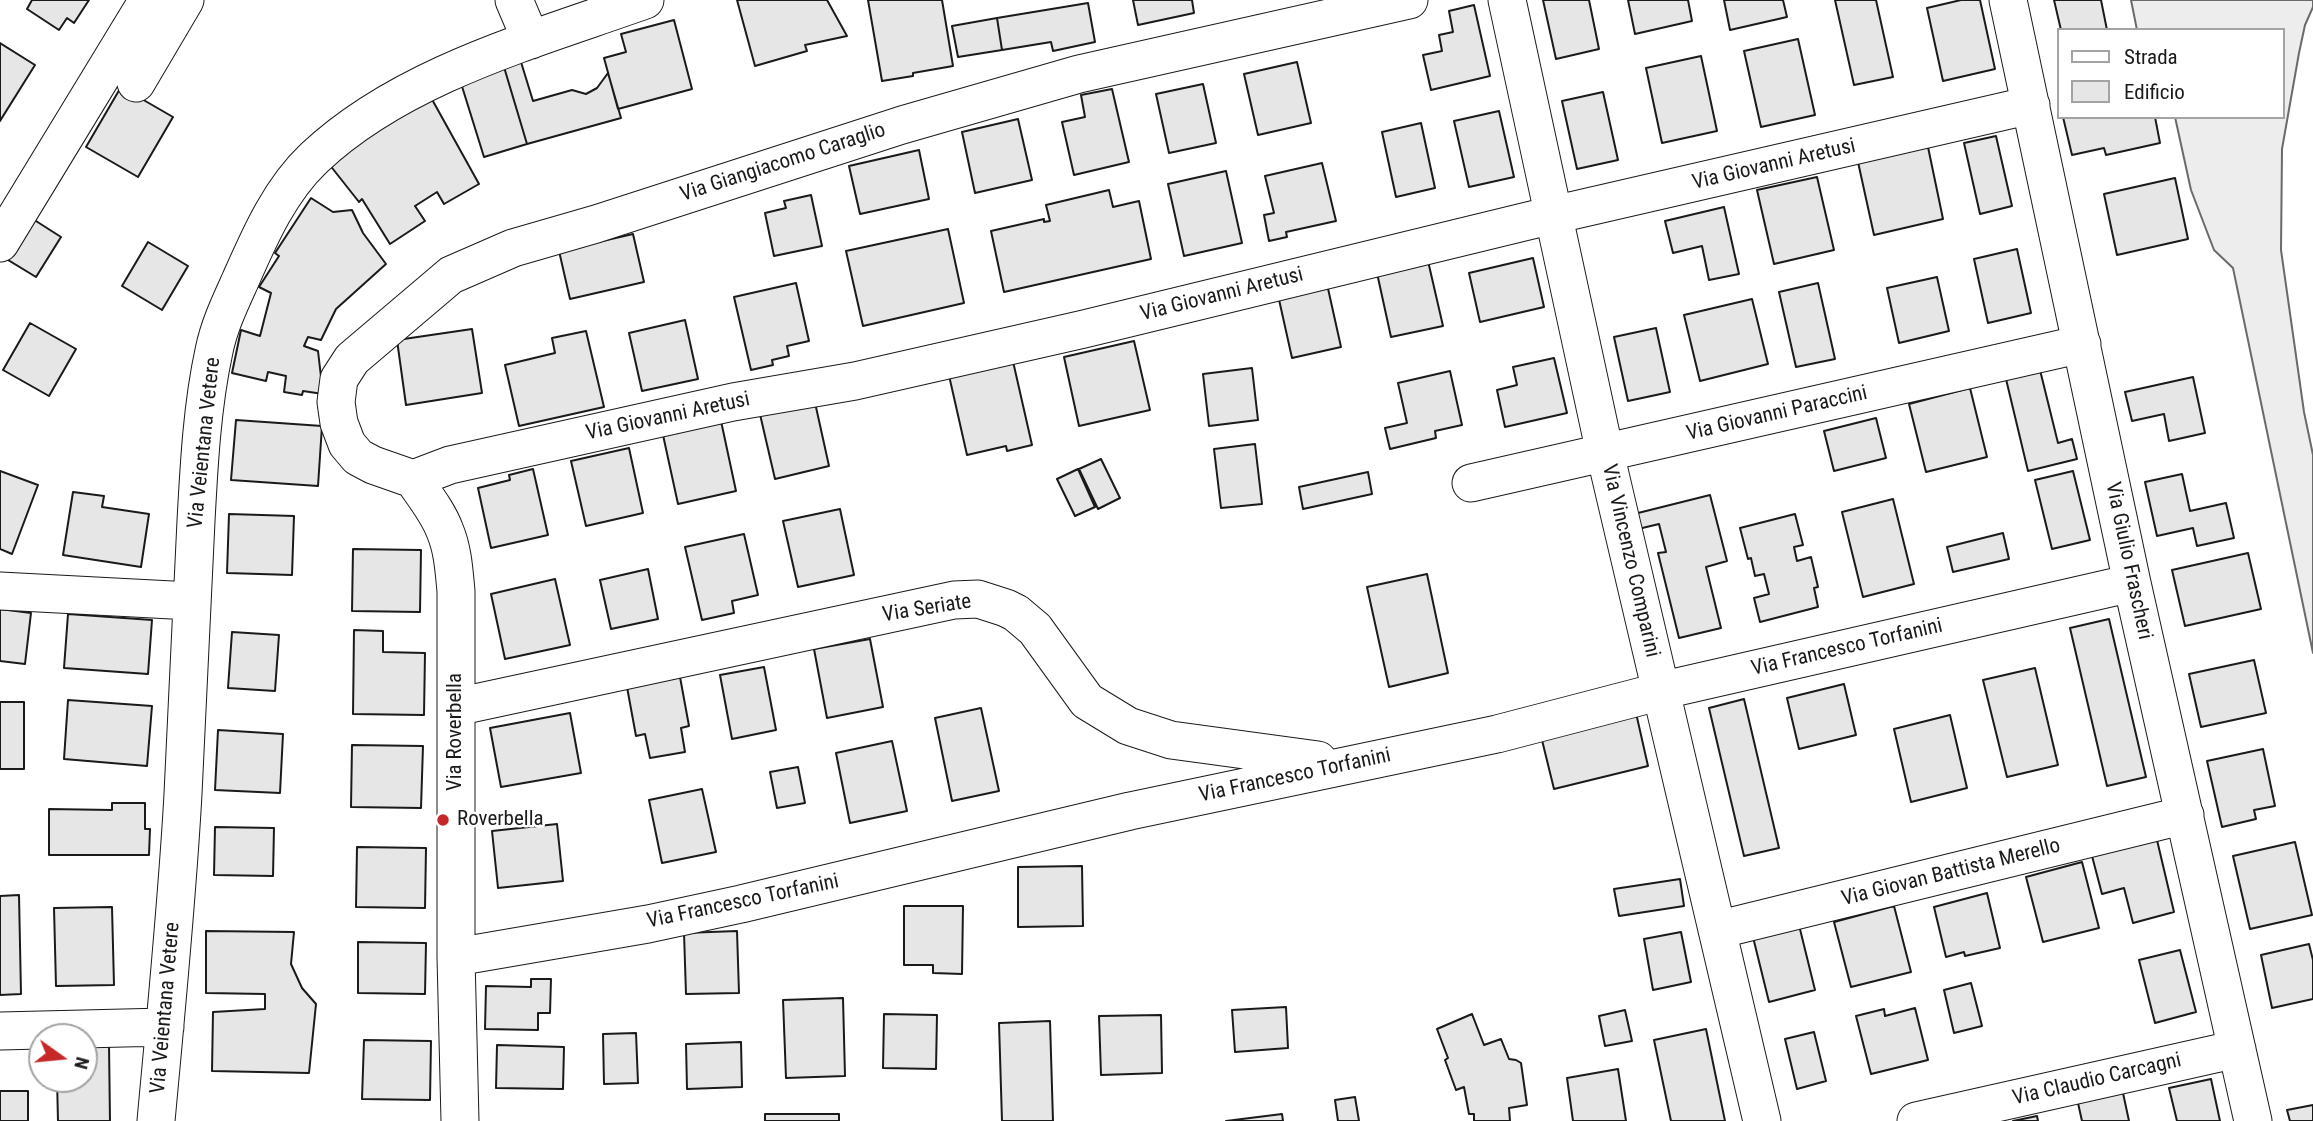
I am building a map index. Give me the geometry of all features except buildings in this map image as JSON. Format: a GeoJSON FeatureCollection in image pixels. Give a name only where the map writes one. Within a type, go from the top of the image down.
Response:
{"type":"FeatureCollection","features":[{"type":"Feature","properties":{"kind":"street"},"geometry":{"type":"LineString","coordinates":[[0,243],[148,0]]}},
{"type":"Feature","properties":{"kind":"street"},"geometry":{"type":"LineString","coordinates":[[136,83],[186,0]]}},
{"type":"Feature","properties":{"kind":"street"},"geometry":{"type":"LineString","coordinates":[[514,0],[531,40]]}},
{"type":"Feature","properties":{"kind":"street","name":"Via Veientana Vetere"},"geometry":{"type":"LineString","coordinates":[[156,1121],[183,796],[198,485],[207,395],[215,346],[226,313],[271,215],[313,160],[371,115],[433,79],[531,40],[645,0]]}},
{"type":"Feature","properties":{"kind":"street","name":"Via Giangiacomo Caraglio"},"geometry":{"type":"LineString","coordinates":[[413,479],[373,465],[358,457],[347,444],[339,423],[336,402],[338,379],[352,359],[451,275],[513,248],[596,224],[902,125],[1053,81],[1409,0]]}},
{"type":"Feature","properties":{"kind":"street","name":"Via Vincenzo Comparini"},"geometry":{"type":"LineString","coordinates":[[1507,0],[1605,453],[1762,1121]]}},
{"type":"Feature","properties":{"kind":"street","name":"Via Giulio Frascheri"},"geometry":{"type":"LineString","coordinates":[[2008,0],[2132,583],[2253,1121]]}},
{"type":"Feature","properties":{"kind":"street","name":"Via Giovanni Aretusi"},"geometry":{"type":"LineString","coordinates":[[413,479],[450,465],[733,402],[855,381],[1084,329],[1554,215],[2031,105]]}},
{"type":"Feature","properties":{"kind":"street","name":"Via Giovanni Paraccini"},"geometry":{"type":"LineString","coordinates":[[1471,483],[2082,344]]}},
{"type":"Feature","properties":{"kind":"street","name":"Via Roverbella"},"geometry":{"type":"LineString","coordinates":[[413,479],[445,530],[453,560],[456,592],[456,957],[460,1121]]}},
{"type":"Feature","properties":{"kind":"street","name":"Via Francesco Torfanini"},"geometry":{"type":"LineString","coordinates":[[456,957],[648,924],[741,904],[1130,811],[1497,734],[1660,691],[2132,583]]}},
{"type":"Feature","properties":{"kind":"street"},"geometry":{"type":"LineString","coordinates":[[0,591],[191,601]]}},
{"type":"Feature","properties":{"kind":"street","name":"Via Seriate"},"geometry":{"type":"LineString","coordinates":[[456,707],[954,600],[978,599],[1006,608],[1026,621],[1052,651],[1087,701],[1128,726],[1171,740],[1350,764]]}},
{"type":"Feature","properties":{"kind":"street","name":"Via Giovan Battista Merello"},"geometry":{"type":"LineString","coordinates":[[1717,930],[2185,816]]}},
{"type":"Feature","properties":{"kind":"street"},"geometry":{"type":"LineString","coordinates":[[0,1031],[165,1027]]}},
{"type":"Feature","properties":{"kind":"street","name":"Via Claudio Carcagni"},"geometry":{"type":"LineString","coordinates":[[1916,1121],[2237,1049]]}},
{"type":"Feature","properties":{"kind":"shaded area"},"geometry":{"type":"Polygon","coordinates":[[[2131,0],[2313,0],[2299,53],[2282,149],[2281,250],[2304,412],[2313,455],[2313,653],[2233,268],[2214,250],[2191,190],[2175,119],[2285,119],[2285,28],[2137,28],[2131,0]]]}},
{"type":"Feature","properties":{"kind":"place","name":"Roverbella"},"geometry":{"type":"Point","coordinates":[443,820]}}]}
